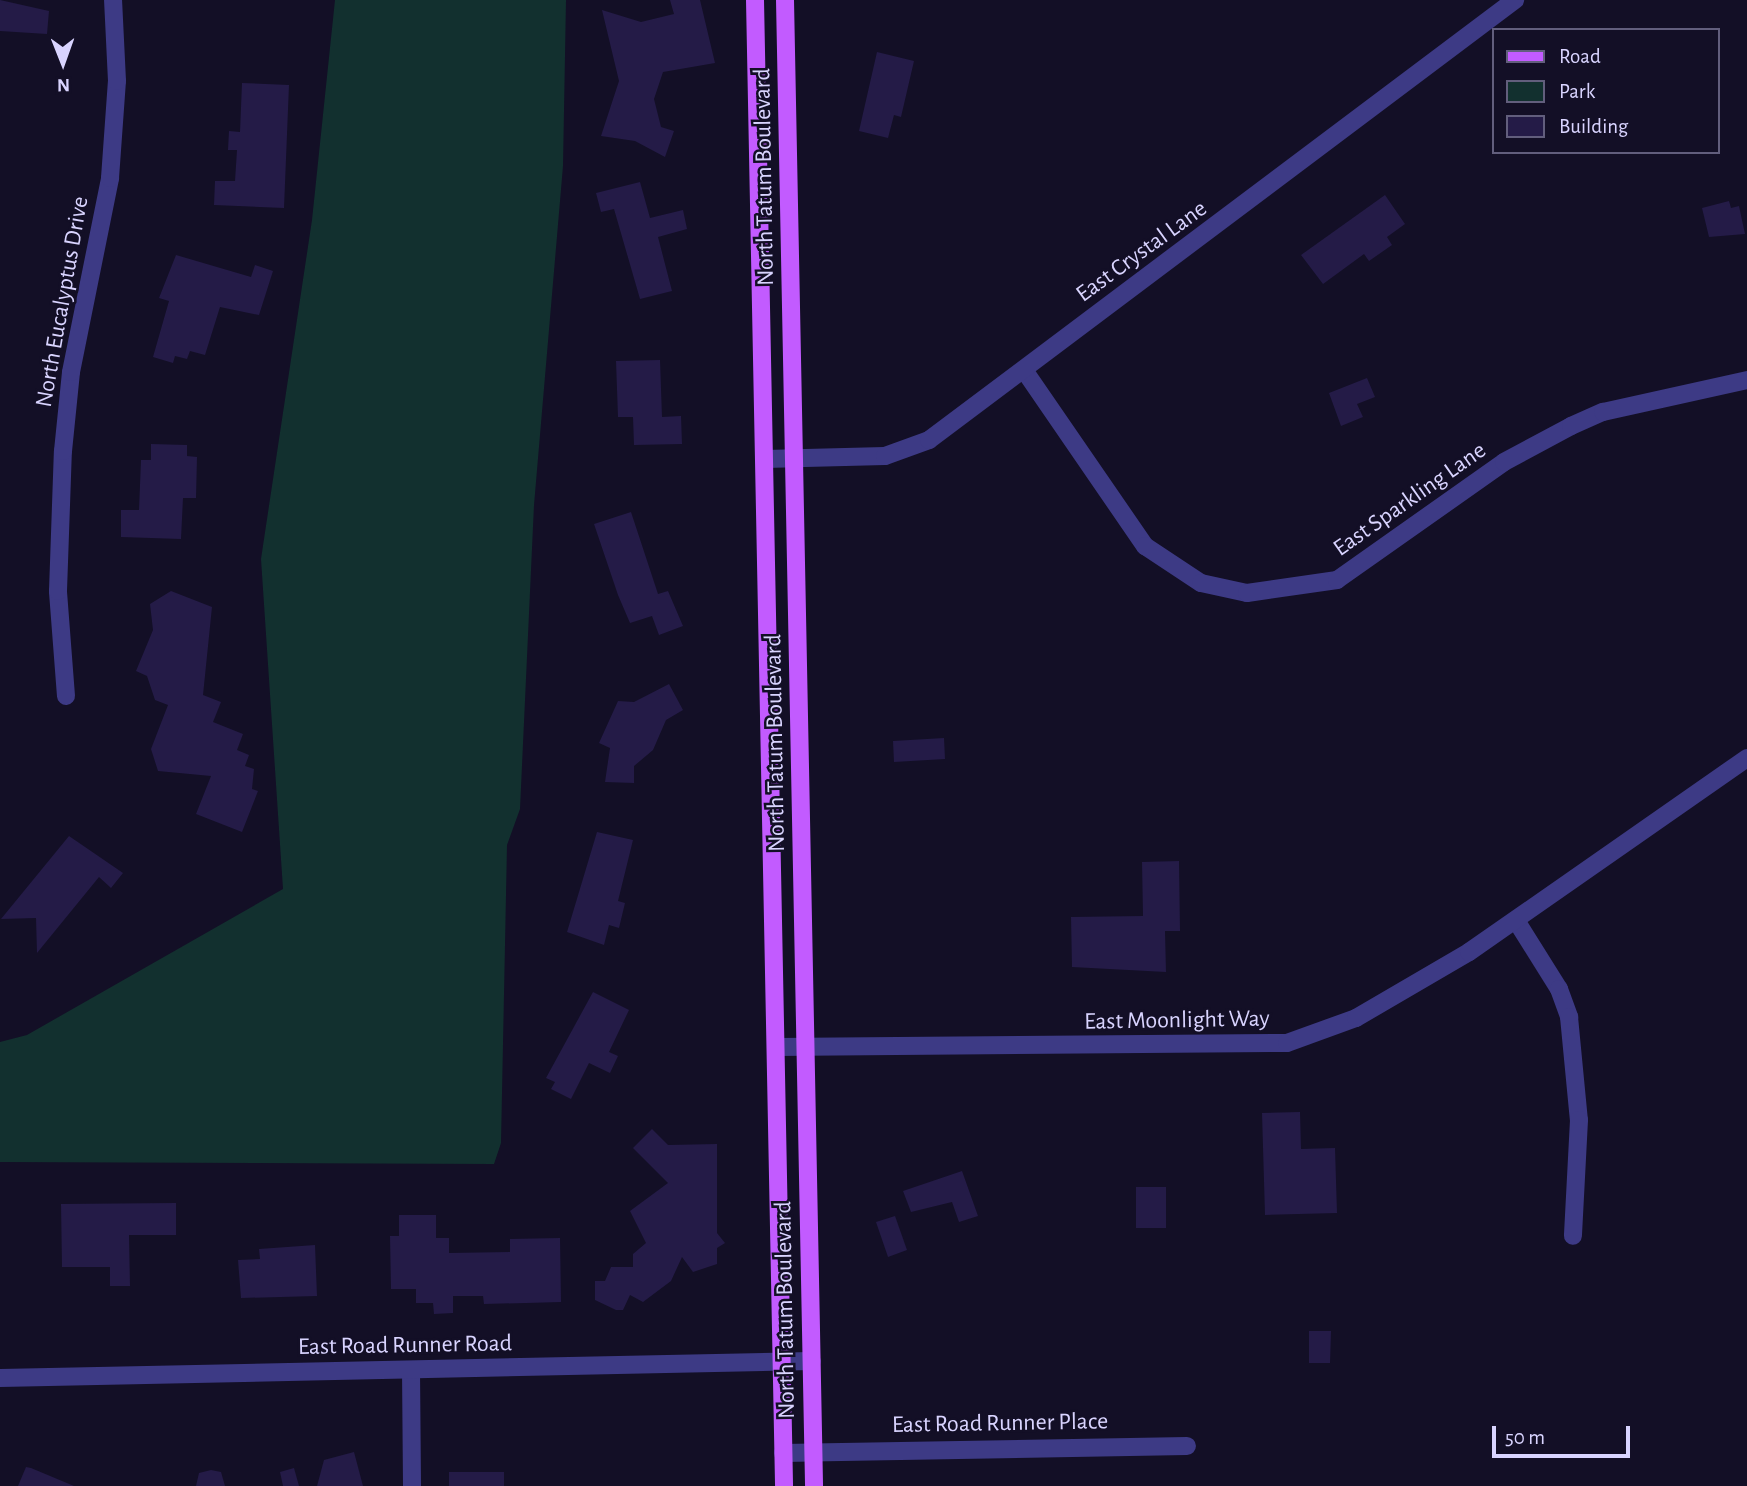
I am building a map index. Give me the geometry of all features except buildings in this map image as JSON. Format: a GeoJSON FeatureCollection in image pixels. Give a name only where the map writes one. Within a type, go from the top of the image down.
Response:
{"type":"FeatureCollection","features":[{"type":"Feature","properties":{"kind":"main road","name":"North Tatum Boulevard"},"geometry":{"type":"LineString","coordinates":[[755,0],[784,1486]]}},
{"type":"Feature","properties":{"kind":"main road","name":"North Tatum Boulevard"},"geometry":{"type":"LineString","coordinates":[[785,0],[814,1486]]}},
{"type":"Feature","properties":{"kind":"street","name":"North Eucalyptus Drive"},"geometry":{"type":"LineString","coordinates":[[66,696],[58,591],[63,451],[71,372],[110,178],[117,81],[113,0]]}},
{"type":"Feature","properties":{"kind":"street","name":"East Crystal Lane"},"geometry":{"type":"LineString","coordinates":[[765,459],[885,456],[908,449],[1024,370],[1515,0]]}},
{"type":"Feature","properties":{"kind":"street","name":"East Sparkling Lane"},"geometry":{"type":"LineString","coordinates":[[1024,370],[1145,546],[1201,583],[1247,593],[1338,580],[1504,463],[1571,426],[1625,407],[1747,380]]}},
{"type":"Feature","properties":{"kind":"street","name":"East Moonlight Way"},"geometry":{"type":"LineString","coordinates":[[776,1047],[1287,1043],[1356,1018],[1517,922],[1712,777],[1747,758]]}},
{"type":"Feature","properties":{"kind":"street"},"geometry":{"type":"LineString","coordinates":[[1517,922],[1559,989],[1569,1017],[1578,1120],[1573,1236]]}},
{"type":"Feature","properties":{"kind":"street","name":"East Road Runner Road"},"geometry":{"type":"LineString","coordinates":[[0,1378],[812,1361]]}},
{"type":"Feature","properties":{"kind":"street"},"geometry":{"type":"LineString","coordinates":[[411,1370],[412,1486]]}},
{"type":"Feature","properties":{"kind":"street","name":"East Road Runner Place"},"geometry":{"type":"LineString","coordinates":[[783,1453],[1187,1446]]}},
{"type":"Feature","properties":{"kind":"green space"},"geometry":{"type":"Polygon","coordinates":[[[335,0],[566,0],[563,166],[534,505],[520,809],[507,845],[501,1143],[494,1164],[0,1162],[0,1042],[27,1035],[283,889],[261,559],[312,220],[335,0]]]}}]}
